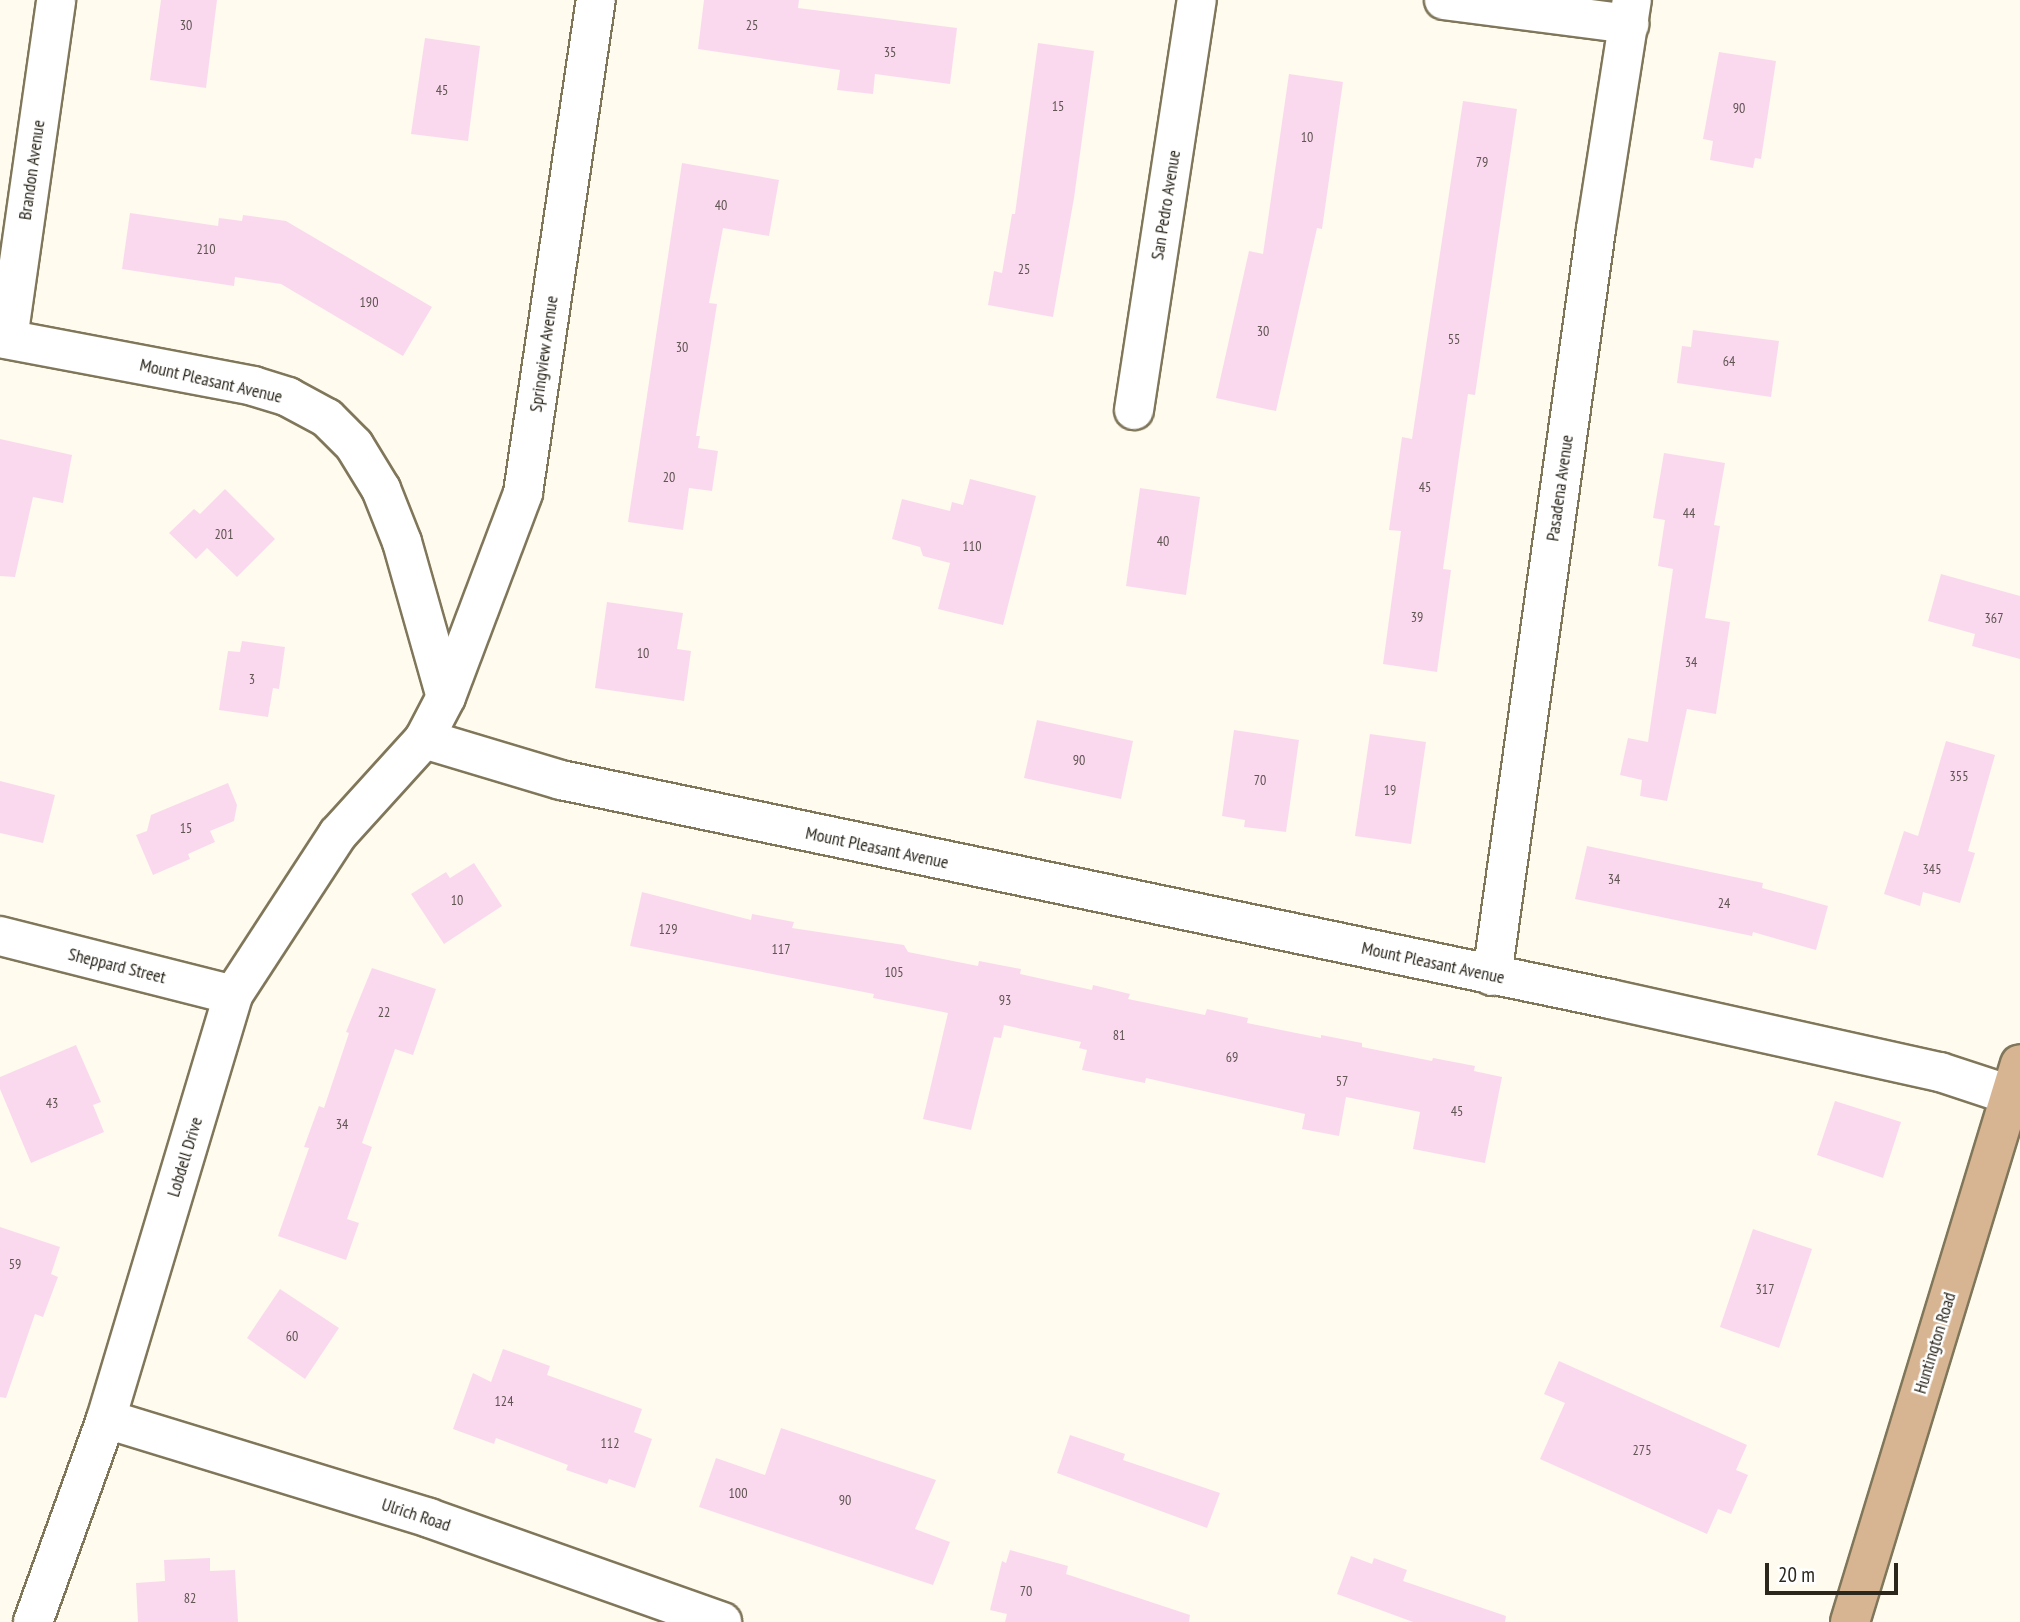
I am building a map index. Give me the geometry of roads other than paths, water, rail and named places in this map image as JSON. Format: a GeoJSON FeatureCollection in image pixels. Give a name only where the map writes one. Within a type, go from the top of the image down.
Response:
{"type":"FeatureCollection","features":[{"type":"Feature","properties":{"kind":"main road","name":"Huntington Road"},"geometry":{"type":"LineString","coordinates":[[1850,1622],[2015,1080]]}},
{"type":"Feature","properties":{"kind":"street","name":"Brandon Avenue"},"geometry":{"type":"LineString","coordinates":[[4,338],[57,0]]}},
{"type":"Feature","properties":{"kind":"street","name":"Springview Avenue"},"geometry":{"type":"LineString","coordinates":[[446,697],[523,493],[596,0]]}},
{"type":"Feature","properties":{"kind":"street","name":"San Pedro Avenue"},"geometry":{"type":"LineString","coordinates":[[1134,410],[1198,0]]}},
{"type":"Feature","properties":{"kind":"street"},"geometry":{"type":"LineString","coordinates":[[1444,0],[1630,12]]}},
{"type":"Feature","properties":{"kind":"street","name":"Pasadena Avenue"},"geometry":{"type":"LineString","coordinates":[[1492,976],[1596,229],[1630,12]]}},
{"type":"Feature","properties":{"kind":"street","name":"Mount Pleasant Avenue"},"geometry":{"type":"LineString","coordinates":[[4,338],[253,386],[288,397],[327,418],[354,445],[381,489],[402,542],[446,697]]}},
{"type":"Feature","properties":{"kind":"street"},"geometry":{"type":"LineString","coordinates":[[424,739],[446,697]]}},
{"type":"Feature","properties":{"kind":"street","name":"Mount Pleasant Avenue"},"geometry":{"type":"LineString","coordinates":[[424,739],[561,780],[1940,1072],[2015,1080]]}},
{"type":"Feature","properties":{"kind":"street","name":"Lobdell Drive"},"geometry":{"type":"LineString","coordinates":[[33,1622],[106,1419],[233,995],[338,834],[424,739]]}},
{"type":"Feature","properties":{"kind":"street","name":"Sheppard Street"},"geometry":{"type":"LineString","coordinates":[[0,936],[233,995]]}},
{"type":"Feature","properties":{"kind":"street","name":"Ulrich Road"},"geometry":{"type":"LineString","coordinates":[[106,1419],[429,1518],[722,1622]]}}]}
